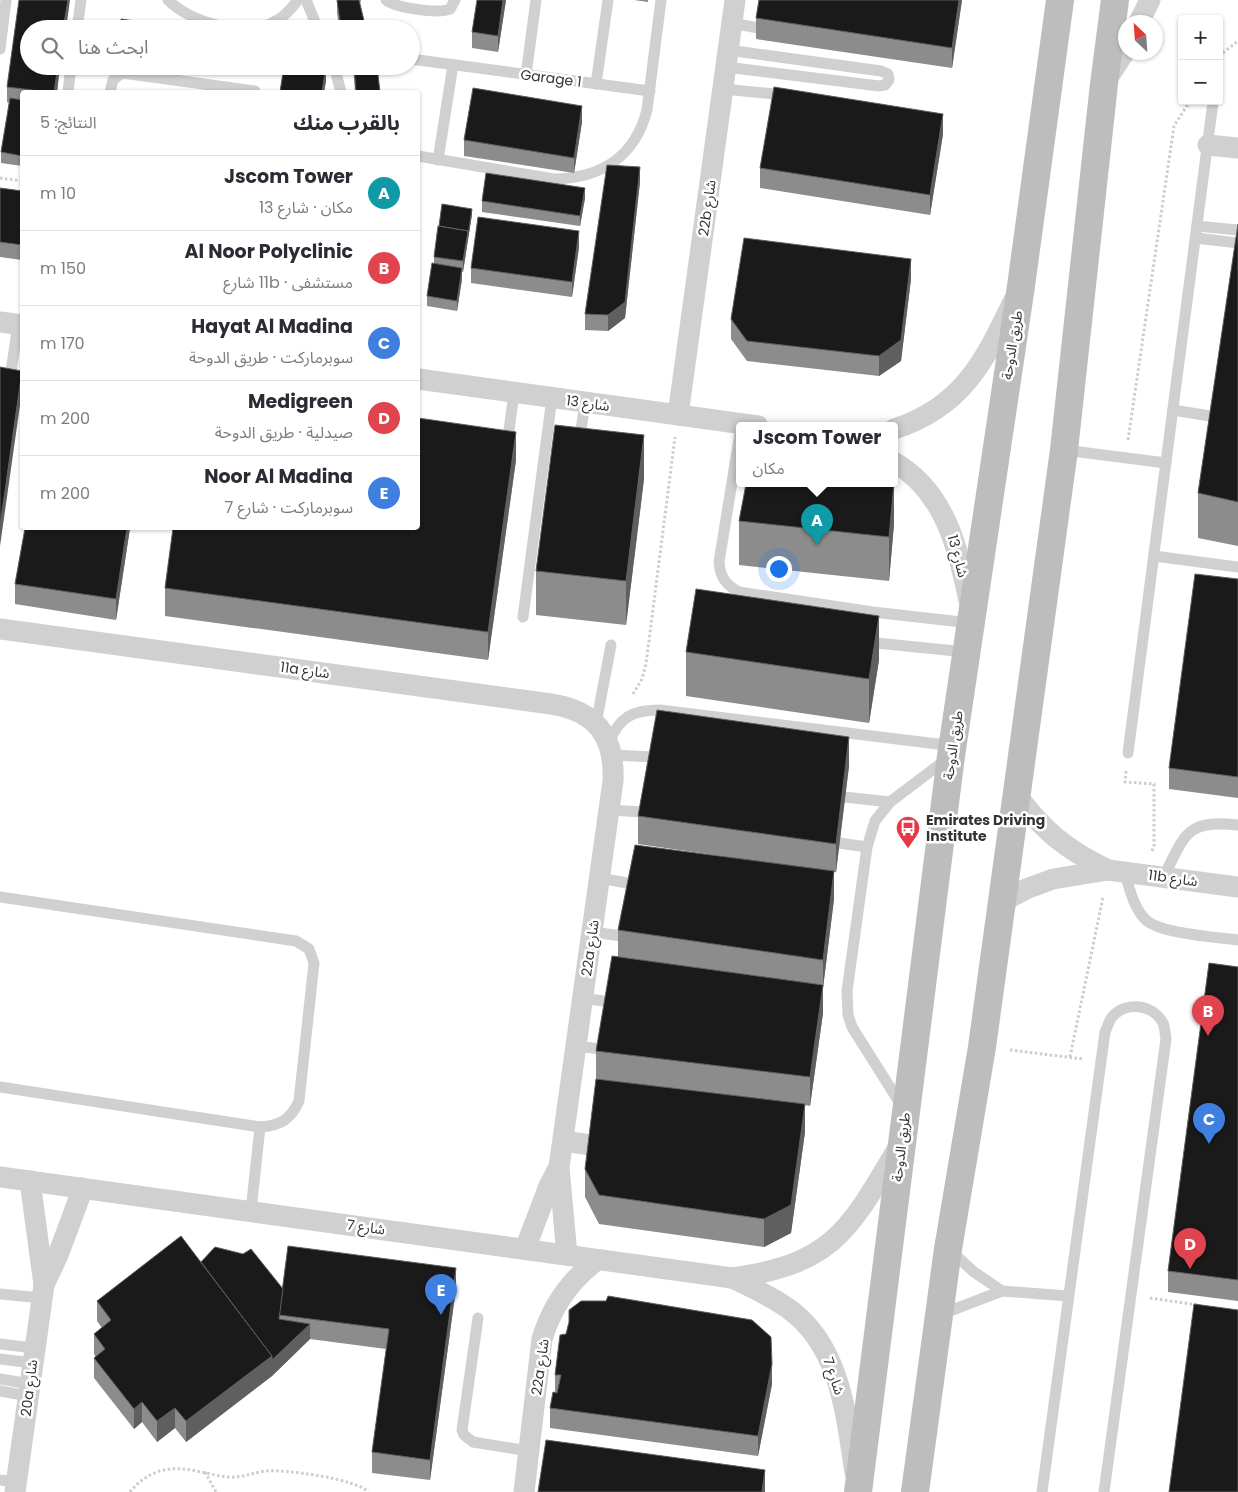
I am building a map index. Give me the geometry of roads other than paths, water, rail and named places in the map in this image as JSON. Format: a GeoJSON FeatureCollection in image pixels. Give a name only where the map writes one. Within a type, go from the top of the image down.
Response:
{"type":"FeatureCollection","features":[{"type":"Feature","properties":{"kind":"main road","name":"طريق الدوحة"},"geometry":{"type":"LineString","coordinates":[[858,1492],[952,751],[1021,286],[1060,0]]}},
{"type":"Feature","properties":{"kind":"main road"},"geometry":{"type":"LineString","coordinates":[[915,1492],[948,1249],[982,1047],[1064,450],[1115,0]]}},
{"type":"Feature","properties":{"kind":"street","name":"22b شارع"},"geometry":{"type":"LineString","coordinates":[[678,415],[735,0]]}},
{"type":"Feature","properties":{"kind":"street"},"geometry":{"type":"LineString","coordinates":[[1142,15],[1150,0]]}},
{"type":"Feature","properties":{"kind":"street"},"geometry":{"type":"LineString","coordinates":[[1104,84],[1120,60]]}},
{"type":"Feature","properties":{"kind":"street"},"geometry":{"type":"LineString","coordinates":[[1208,145],[1238,148]]}},
{"type":"Feature","properties":{"kind":"street"},"geometry":{"type":"LineString","coordinates":[[898,428],[934,412],[955,396],[974,376],[988,353],[1021,286]]}},
{"type":"Feature","properties":{"kind":"street","name":"شارع 13"},"geometry":{"type":"LineString","coordinates":[[420,379],[678,415],[736,425]]}},
{"type":"Feature","properties":{"kind":"street","name":"شارع 13"},"geometry":{"type":"LineString","coordinates":[[898,464],[928,489],[946,517],[957,546],[971,617]]}},
{"type":"Feature","properties":{"kind":"street","name":"11a شارع"},"geometry":{"type":"LineString","coordinates":[[0,629],[552,704],[580,712],[604,738]]}},
{"type":"Feature","properties":{"kind":"street","name":"22a شارع"},"geometry":{"type":"LineString","coordinates":[[567,1255],[559,1168],[613,774],[604,738]]}},
{"type":"Feature","properties":{"kind":"street","name":"11b شارع"},"geometry":{"type":"LineString","coordinates":[[1016,794],[1034,819],[1056,840],[1081,857],[1116,870]]}},
{"type":"Feature","properties":{"kind":"street","name":"11b شارع"},"geometry":{"type":"LineString","coordinates":[[1002,902],[1026,888],[1080,872],[1116,870],[1238,887]]}},
{"type":"Feature","properties":{"kind":"street","name":"شارع 7"},"geometry":{"type":"LineString","coordinates":[[0,1177],[732,1278],[767,1273],[795,1264],[821,1250],[843,1232],[862,1209],[901,1142]]}},
{"type":"Feature","properties":{"kind":"street","name":"22a شارع"},"geometry":{"type":"LineString","coordinates":[[525,1249],[539,1208],[559,1168]]}},
{"type":"Feature","properties":{"kind":"street","name":"20a شارع"},"geometry":{"type":"LineString","coordinates":[[10,1485],[31,1373],[42,1291],[30,1181]]}},
{"type":"Feature","properties":{"kind":"street","name":"20a شارع"},"geometry":{"type":"LineString","coordinates":[[42,1291],[58,1255],[83,1188]]}},
{"type":"Feature","properties":{"kind":"street","name":"22a شارع"},"geometry":{"type":"LineString","coordinates":[[524,1492],[539,1402],[542,1339],[554,1308],[572,1281],[597,1260]]}},
{"type":"Feature","properties":{"kind":"street","name":"شارع 7"},"geometry":{"type":"LineString","coordinates":[[732,1278],[790,1310],[812,1331],[829,1356],[846,1415],[858,1492]]}},
{"type":"Feature","properties":{"kind":"lane"},"geometry":{"type":"LineString","coordinates":[[0,49],[6,0]]}},
{"type":"Feature","properties":{"kind":"lane"},"geometry":{"type":"LineString","coordinates":[[78,20],[81,0]]}},
{"type":"Feature","properties":{"kind":"lane"},"geometry":{"type":"LineString","coordinates":[[168,0],[175,8],[204,20]]}},
{"type":"Feature","properties":{"kind":"lane"},"geometry":{"type":"LineString","coordinates":[[278,20],[291,10],[298,0]]}},
{"type":"Feature","properties":{"kind":"lane"},"geometry":{"type":"LineString","coordinates":[[306,0],[314,20]]}},
{"type":"Feature","properties":{"kind":"lane"},"geometry":{"type":"LineString","coordinates":[[386,0],[395,5],[439,12],[450,9],[456,0]]}},
{"type":"Feature","properties":{"kind":"lane"},"geometry":{"type":"LineString","coordinates":[[526,75],[536,0]]}},
{"type":"Feature","properties":{"kind":"lane"},"geometry":{"type":"LineString","coordinates":[[596,84],[608,0]]}},
{"type":"Feature","properties":{"kind":"lane"},"geometry":{"type":"LineString","coordinates":[[420,156],[554,180],[590,175],[607,167],[622,156],[634,142],[643,126],[650,91],[661,0]]}},
{"type":"Feature","properties":{"kind":"lane"},"geometry":{"type":"LineString","coordinates":[[732,23],[758,28]]}},
{"type":"Feature","properties":{"kind":"lane"},"geometry":{"type":"LineString","coordinates":[[727,58],[881,71],[888,74],[889,80],[885,85],[878,86],[727,58]]}},
{"type":"Feature","properties":{"kind":"lane","name":"Garage 1"},"geometry":{"type":"LineString","coordinates":[[420,60],[650,91]]}},
{"type":"Feature","properties":{"kind":"lane"},"geometry":{"type":"LineString","coordinates":[[438,160],[453,65]]}},
{"type":"Feature","properties":{"kind":"lane"},"geometry":{"type":"LineString","coordinates":[[68,90],[70,75]]}},
{"type":"Feature","properties":{"kind":"lane"},"geometry":{"type":"LineString","coordinates":[[110,90],[113,80],[121,75]]}},
{"type":"Feature","properties":{"kind":"lane"},"geometry":{"type":"LineString","coordinates":[[142,75],[248,90]]}},
{"type":"Feature","properties":{"kind":"lane"},"geometry":{"type":"LineString","coordinates":[[336,75],[340,90]]}},
{"type":"Feature","properties":{"kind":"lane"},"geometry":{"type":"LineString","coordinates":[[723,89],[802,97]]}},
{"type":"Feature","properties":{"kind":"lane"},"geometry":{"type":"LineString","coordinates":[[1128,753],[1213,105]]}},
{"type":"Feature","properties":{"kind":"lane"},"geometry":{"type":"LineString","coordinates":[[1198,226],[1238,230]]}},
{"type":"Feature","properties":{"kind":"lane"},"geometry":{"type":"LineString","coordinates":[[1196,238],[1238,243]]}},
{"type":"Feature","properties":{"kind":"lane"},"geometry":{"type":"LineString","coordinates":[[8,389],[14,323]]}},
{"type":"Feature","properties":{"kind":"lane"},"geometry":{"type":"LineString","coordinates":[[505,459],[514,393]]}},
{"type":"Feature","properties":{"kind":"lane"},"geometry":{"type":"LineString","coordinates":[[523,617],[552,398]]}},
{"type":"Feature","properties":{"kind":"lane"},"geometry":{"type":"LineString","coordinates":[[578,452],[585,403]]}},
{"type":"Feature","properties":{"kind":"lane"},"geometry":{"type":"LineString","coordinates":[[1173,410],[1216,417]]}},
{"type":"Feature","properties":{"kind":"lane"},"geometry":{"type":"LineString","coordinates":[[1064,450],[1166,463]]}},
{"type":"Feature","properties":{"kind":"lane"},"geometry":{"type":"LineString","coordinates":[[736,474],[719,562],[724,581],[731,588],[739,592],[863,610],[971,617]]}},
{"type":"Feature","properties":{"kind":"lane"},"geometry":{"type":"LineString","coordinates":[[1154,556],[1238,567]]}},
{"type":"Feature","properties":{"kind":"lane"},"geometry":{"type":"LineString","coordinates":[[850,640],[966,652]]}},
{"type":"Feature","properties":{"kind":"lane"},"geometry":{"type":"LineString","coordinates":[[604,738],[610,645]]}},
{"type":"Feature","properties":{"kind":"lane"},"geometry":{"type":"LineString","coordinates":[[604,738],[628,716],[643,710],[660,710],[952,751]]}},
{"type":"Feature","properties":{"kind":"lane"},"geometry":{"type":"LineString","coordinates":[[604,738],[653,757]]}},
{"type":"Feature","properties":{"kind":"lane"},"geometry":{"type":"LineString","coordinates":[[905,1112],[852,1027],[848,1015],[848,991],[867,847],[875,821],[890,802],[952,751]]}},
{"type":"Feature","properties":{"kind":"lane"},"geometry":{"type":"LineString","coordinates":[[844,797],[890,802]]}},
{"type":"Feature","properties":{"kind":"lane"},"geometry":{"type":"LineString","coordinates":[[609,810],[643,812]]}},
{"type":"Feature","properties":{"kind":"lane"},"geometry":{"type":"LineString","coordinates":[[1164,876],[1182,841],[1196,827],[1216,822],[1238,825]]}},
{"type":"Feature","properties":{"kind":"lane"},"geometry":{"type":"LineString","coordinates":[[839,843],[867,847]]}},
{"type":"Feature","properties":{"kind":"lane"},"geometry":{"type":"LineString","coordinates":[[1116,870],[1140,913],[1148,922],[1160,928],[1238,940]]}},
{"type":"Feature","properties":{"kind":"lane"},"geometry":{"type":"LineString","coordinates":[[600,878],[632,884]]}},
{"type":"Feature","properties":{"kind":"lane"},"geometry":{"type":"LineString","coordinates":[[0,897],[296,941],[310,949],[314,963],[299,1101],[294,1112],[285,1121],[273,1126],[260,1127],[0,1087]]}},
{"type":"Feature","properties":{"kind":"lane"},"geometry":{"type":"LineString","coordinates":[[592,932],[622,936]]}},
{"type":"Feature","properties":{"kind":"lane"},"geometry":{"type":"LineString","coordinates":[[582,998],[609,1002]]}},
{"type":"Feature","properties":{"kind":"lane"},"geometry":{"type":"LineString","coordinates":[[1042,1492],[1105,1032],[1111,1018],[1124,1008],[1139,1006],[1154,1012],[1163,1024],[1166,1039],[1129,1295],[1104,1492]]}},
{"type":"Feature","properties":{"kind":"lane"},"geometry":{"type":"LineString","coordinates":[[576,1046],[601,1049]]}},
{"type":"Feature","properties":{"kind":"lane"},"geometry":{"type":"LineString","coordinates":[[251,1211],[260,1127]]}},
{"type":"Feature","properties":{"kind":"lane"},"geometry":{"type":"LineString","coordinates":[[562,1141],[592,1145]]}},
{"type":"Feature","properties":{"kind":"lane"},"geometry":{"type":"LineString","coordinates":[[948,1249],[974,1272],[1002,1291]]}},
{"type":"Feature","properties":{"kind":"lane"},"geometry":{"type":"LineString","coordinates":[[0,1294],[42,1291]]}},
{"type":"Feature","properties":{"kind":"lane"},"geometry":{"type":"LineString","coordinates":[[939,1315],[1002,1291],[1068,1296]]}},
{"type":"Feature","properties":{"kind":"lane"},"geometry":{"type":"LineString","coordinates":[[478,1318],[462,1424],[464,1435],[473,1442],[530,1464]]}},
{"type":"Feature","properties":{"kind":"lane"},"geometry":{"type":"LineString","coordinates":[[0,1344],[31,1373]]}},
{"type":"Feature","properties":{"kind":"lane"},"geometry":{"type":"LineString","coordinates":[[0,1359],[31,1373]]}},
{"type":"Feature","properties":{"kind":"lane"},"geometry":{"type":"LineString","coordinates":[[0,1380],[31,1373]]}},
{"type":"Feature","properties":{"kind":"lane"},"geometry":{"type":"LineString","coordinates":[[0,1392],[31,1373]]}},
{"type":"Feature","properties":{"kind":"place","name":"Jscom Tower"},"geometry":{"type":"Point","coordinates":[817,545]}},
{"type":"Feature","properties":{"kind":"place","name":"Emirates Driving Institute"},"geometry":{"type":"Point","coordinates":[908,849]}},
{"type":"Feature","properties":{"kind":"place","name":"Al Noor Polyclinic"},"geometry":{"type":"Point","coordinates":[1208,1036]}},
{"type":"Feature","properties":{"kind":"place","name":"Hayat Al Madina"},"geometry":{"type":"Point","coordinates":[1209,1144]}},
{"type":"Feature","properties":{"kind":"place","name":"Medigreen"},"geometry":{"type":"Point","coordinates":[1190,1269]}},
{"type":"Feature","properties":{"kind":"place","name":"Noor Al Madina"},"geometry":{"type":"Point","coordinates":[441,1315]}}]}
